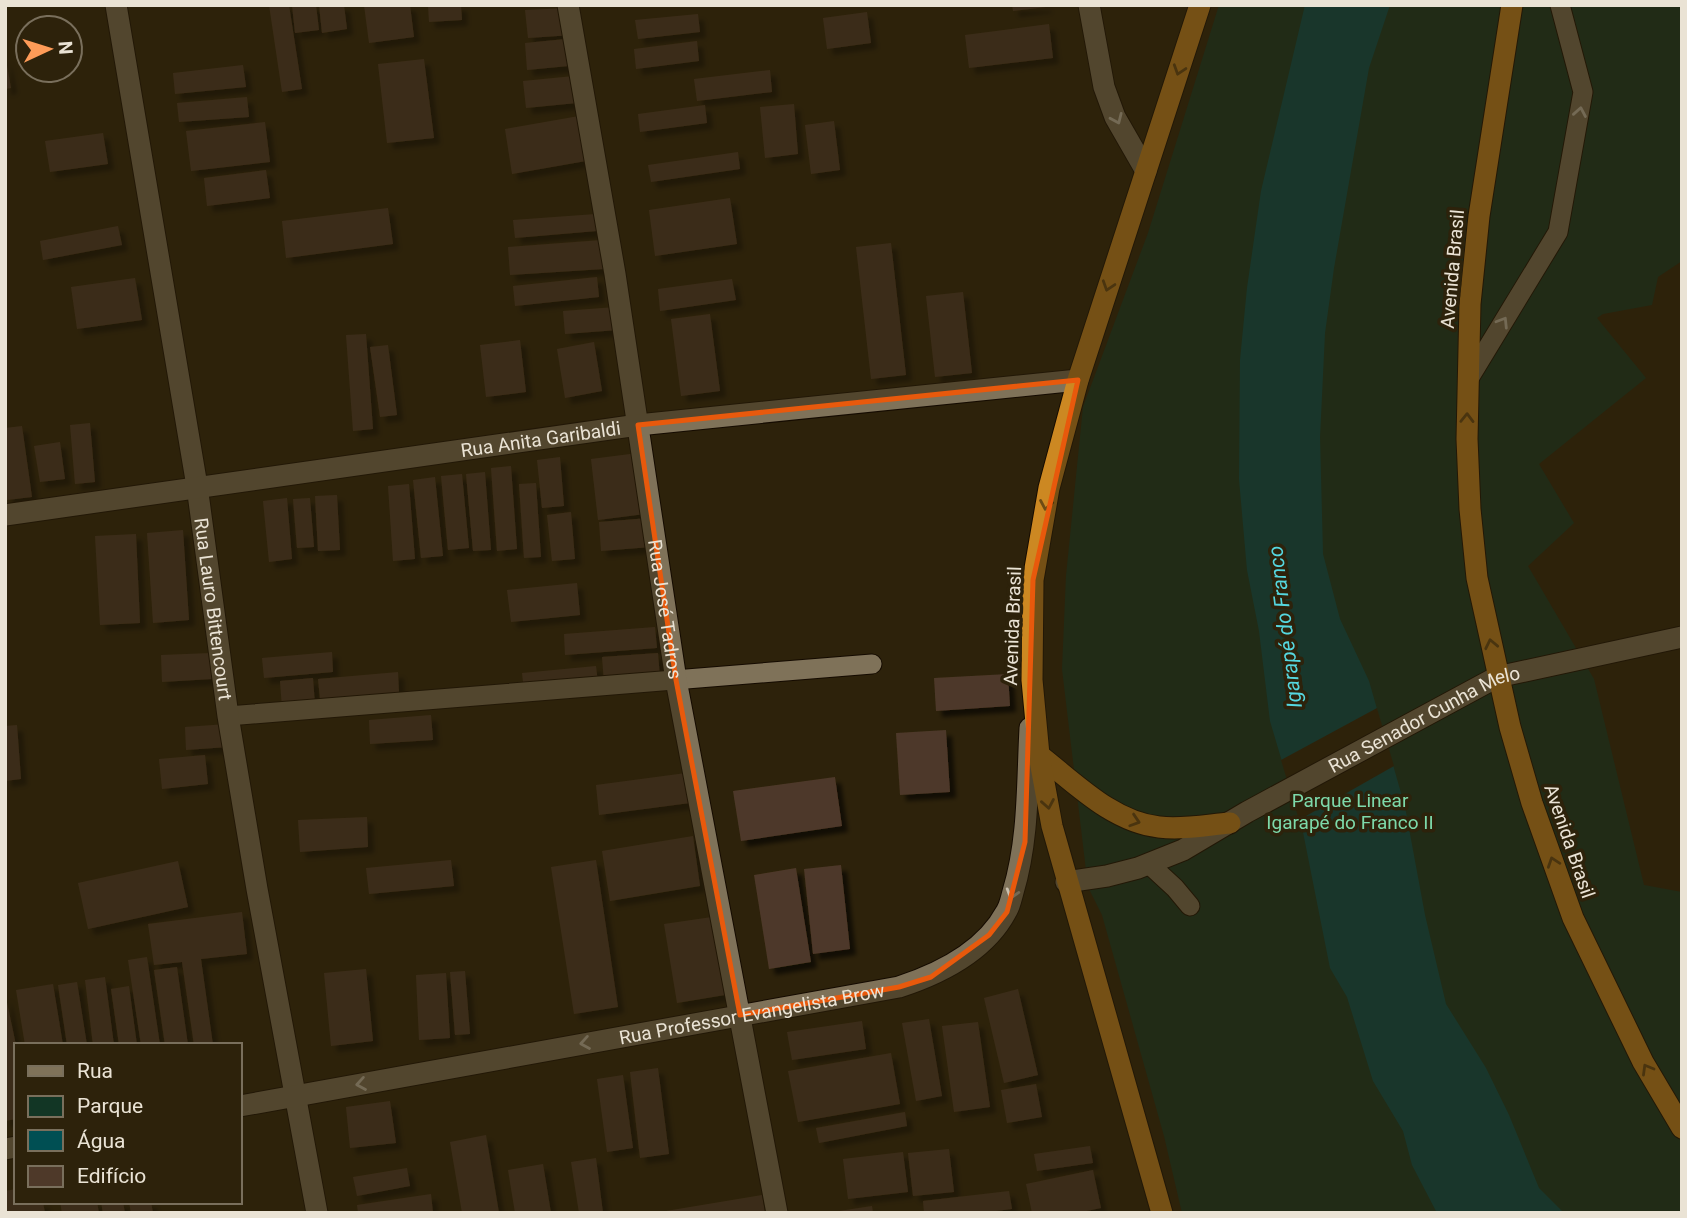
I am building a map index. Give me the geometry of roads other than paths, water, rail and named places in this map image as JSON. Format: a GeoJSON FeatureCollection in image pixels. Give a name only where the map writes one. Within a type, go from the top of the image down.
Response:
{"type":"FeatureCollection","features":[{"type":"Feature","properties":{"kind":"highway","name":"Avenida Brasil"},"geometry":{"type":"LineString","coordinates":[[1162,1213],[1052,826],[1039,755],[1032,680],[1033,580],[1049,488],[1077,380],[1200,5]]}},
{"type":"Feature","properties":{"kind":"highway","name":"Avenida Brasil"},"geometry":{"type":"LineString","coordinates":[[1512,5],[1479,216],[1469,304],[1467,439],[1477,578],[1497,677],[1532,803],[1573,918],[1643,1062],[1682,1128]]}},
{"type":"Feature","properties":{"kind":"highway"},"geometry":{"type":"LineString","coordinates":[[1039,755],[1102,804],[1128,819],[1158,827],[1238,818]]}},
{"type":"Feature","properties":{"kind":"street","name":"Rua Lauro Bittencourt"},"geometry":{"type":"LineString","coordinates":[[116,5],[197,486],[228,716],[317,1213]]}},
{"type":"Feature","properties":{"kind":"street","name":"Rua José Tadros"},"geometry":{"type":"LineString","coordinates":[[568,5],[615,274],[676,680],[777,1213]]}},
{"type":"Feature","properties":{"kind":"street"},"geometry":{"type":"LineString","coordinates":[[1089,5],[1104,87],[1115,117],[1146,171]]}},
{"type":"Feature","properties":{"kind":"street","name":"Rua Anita Garibaldi"},"geometry":{"type":"LineString","coordinates":[[5,515],[638,425],[1077,380]]}},
{"type":"Feature","properties":{"kind":"street","name":"Rua Senador Cunha Melo"},"geometry":{"type":"LineString","coordinates":[[1066,882],[1107,876],[1149,864],[1183,850],[1497,677],[1682,637]]}},
{"type":"Feature","properties":{"kind":"street","name":"Rua Professor Evangelista Brow"},"geometry":{"type":"LineString","coordinates":[[242,1106],[899,987],[931,977],[962,958],[989,935],[1007,912],[1025,842],[1032,680]]}},
{"type":"Feature","properties":{"kind":"lane"},"geometry":{"type":"LineString","coordinates":[[1468,380],[1559,232],[1583,92],[1560,5]]}},
{"type":"Feature","properties":{"kind":"lane"},"geometry":{"type":"LineString","coordinates":[[228,716],[872,664]]}},
{"type":"Feature","properties":{"kind":"lane"},"geometry":{"type":"LineString","coordinates":[[1149,864],[1190,906]]}},
{"type":"Feature","properties":{"kind":"water","name":"Igarapé do Franco"},"geometry":{"type":"Polygon","coordinates":[[[1305,5],[1390,5],[1369,68],[1325,333],[1320,437],[1323,554],[1340,619],[1369,681],[1405,807],[1425,915],[1446,1004],[1486,1068],[1539,1188],[1564,1213],[1437,1213],[1412,1165],[1403,1131],[1373,1081],[1347,997],[1330,968],[1303,832],[1270,721],[1259,631],[1247,570],[1239,479],[1240,360],[1261,191],[1305,5]]]}},
{"type":"Feature","properties":{"kind":"park label","name":"Parque Linear Igarapé do Franco II"},"geometry":{"type":"Point","coordinates":[1350,811]}}]}
